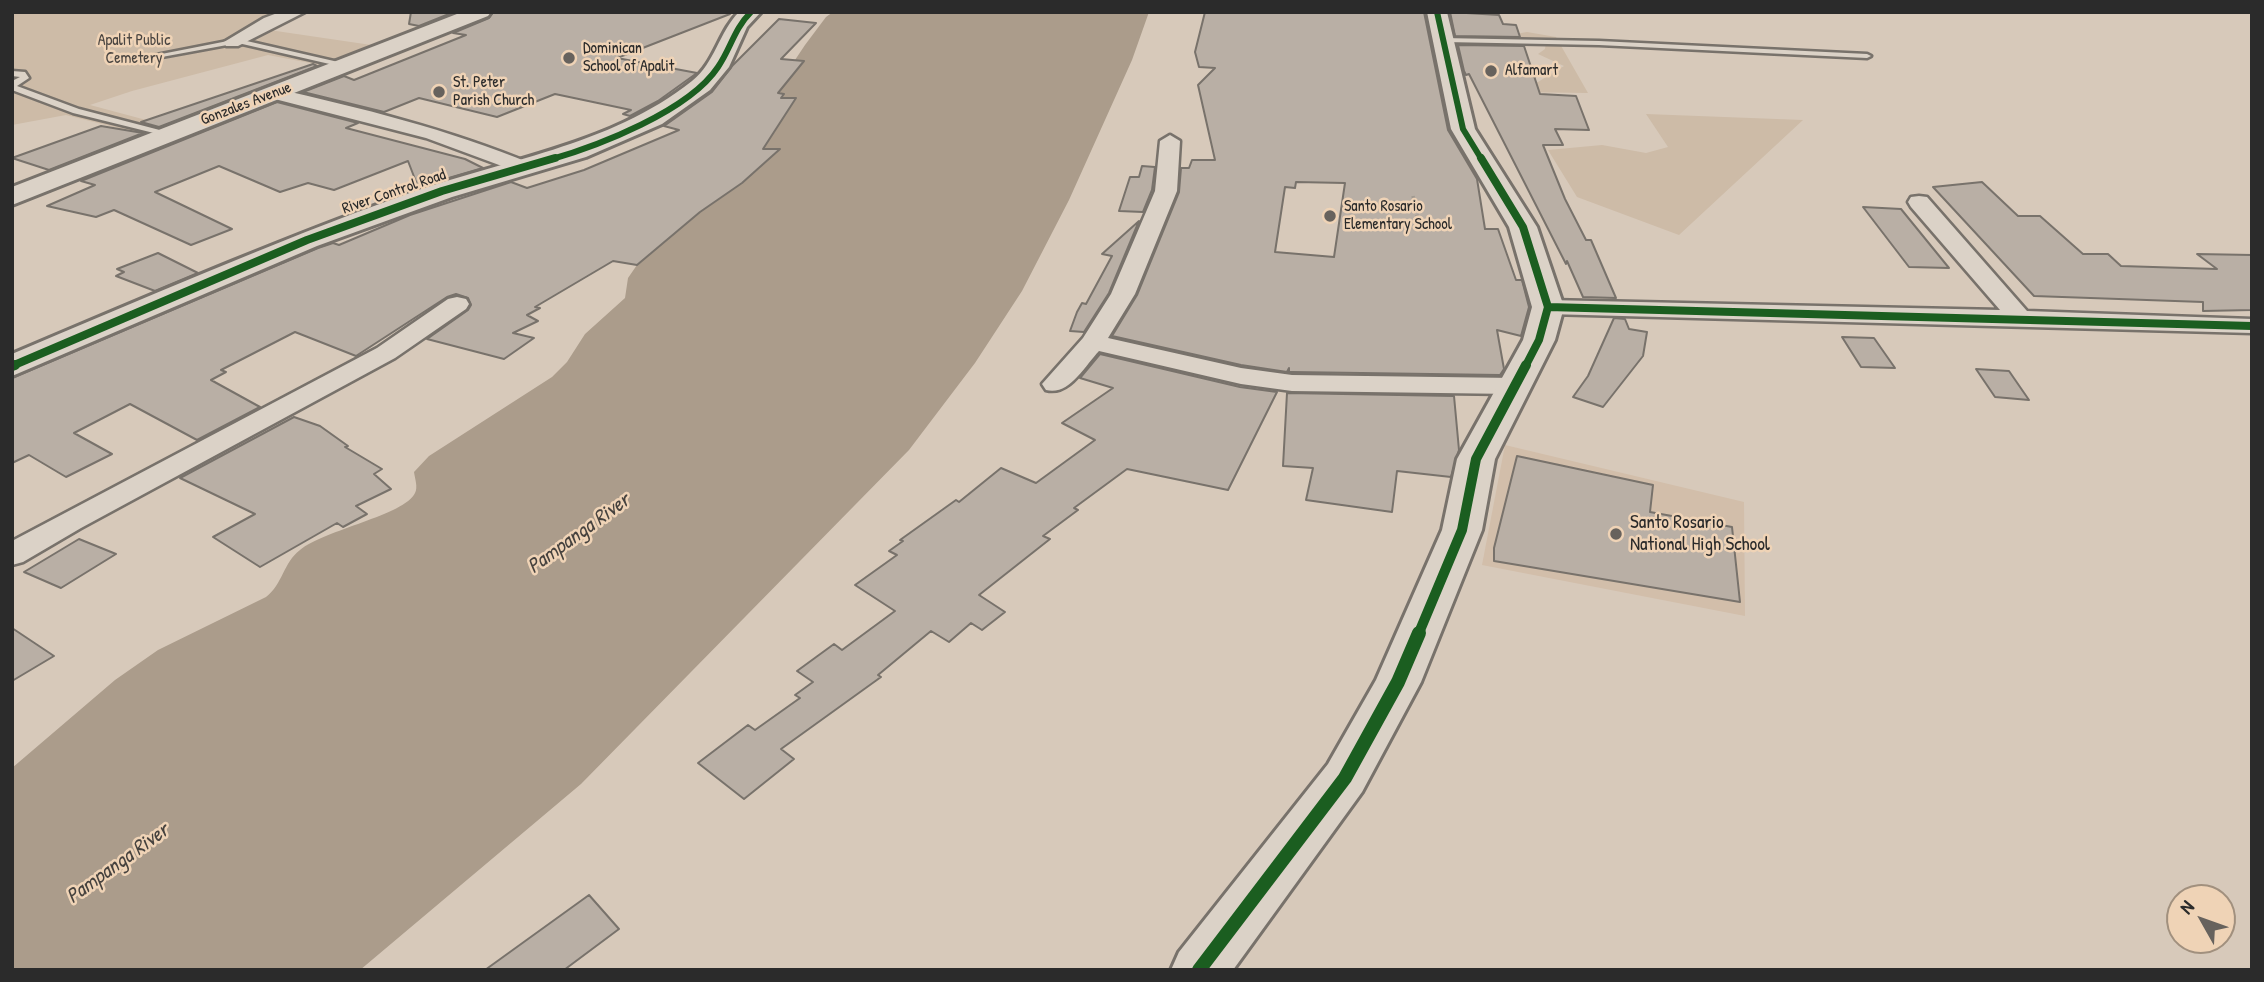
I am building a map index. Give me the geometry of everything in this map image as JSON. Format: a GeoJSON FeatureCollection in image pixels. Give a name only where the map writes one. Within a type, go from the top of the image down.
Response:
{"type":"FeatureCollection","features":[{"type":"Feature","properties":{"kind":"street"},"geometry":{"type":"LineString","coordinates":[[232,42],[270,21],[298,12]]}},
{"type":"Feature","properties":{"kind":"street","name":"Gonzales Avenue"},"geometry":{"type":"LineString","coordinates":[[12,197],[481,12]]}},
{"type":"Feature","properties":{"kind":"street","name":"River Control Road"},"geometry":{"type":"LineString","coordinates":[[12,366],[341,227],[442,191],[577,152],[653,119],[702,85],[718,67],[738,25],[751,12]]}},
{"type":"Feature","properties":{"kind":"street"},"geometry":{"type":"LineString","coordinates":[[1199,970],[1345,778],[1398,682],[1462,530],[1476,458],[1539,341],[1548,307],[1523,227],[1463,129],[1441,26]]}},
{"type":"Feature","properties":{"kind":"street"},"geometry":{"type":"LineString","coordinates":[[273,93],[405,125],[484,149],[525,168]]}},
{"type":"Feature","properties":{"kind":"street"},"geometry":{"type":"LineString","coordinates":[[1055,384],[1093,342],[1123,294],[1166,191],[1170,141]]}},
{"type":"Feature","properties":{"kind":"street"},"geometry":{"type":"LineString","coordinates":[[1919,202],[2020,318]]}},
{"type":"Feature","properties":{"kind":"street"},"geometry":{"type":"LineString","coordinates":[[12,555],[70,521],[386,353],[457,304]]}},
{"type":"Feature","properties":{"kind":"street"},"geometry":{"type":"LineString","coordinates":[[1548,307],[2020,318],[2252,327]]}},
{"type":"Feature","properties":{"kind":"street"},"geometry":{"type":"LineString","coordinates":[[1093,342],[1241,376],[1292,383],[1514,386]]}},
{"type":"Feature","properties":{"kind":"lane"},"geometry":{"type":"LineString","coordinates":[[1441,26],[1599,43],[1867,56]]}},
{"type":"Feature","properties":{"kind":"lane"},"geometry":{"type":"LineString","coordinates":[[140,59],[232,42],[347,66]]}},
{"type":"Feature","properties":{"kind":"lane"},"geometry":{"type":"LineString","coordinates":[[12,73],[22,74],[25,78],[12,86]]}},
{"type":"Feature","properties":{"kind":"lane"},"geometry":{"type":"LineString","coordinates":[[12,86],[76,111],[170,134]]}},
{"type":"Feature","properties":{"kind":"path"},"geometry":{"type":"LineString","coordinates":[[1413,196],[1418,220]]}},
{"type":"Feature","properties":{"kind":"shaded area","name":"Santo Rosario National High School"},"geometry":{"type":"Polygon","coordinates":[[[1505,445],[1744,502],[1745,616],[1482,565],[1505,445]]]}},
{"type":"Feature","properties":{"kind":"green space","name":"Apalit Public Cemetery"},"geometry":{"type":"Polygon","coordinates":[[[12,12],[288,12],[249,27],[378,46],[326,66],[268,55],[132,91],[90,105],[176,128],[154,137],[66,115],[12,125],[12,12]]]}},
{"type":"Feature","properties":{"kind":"green space"},"geometry":{"type":"Polygon","coordinates":[[[1527,32],[1556,37],[1588,93],[1518,92],[1518,83],[1538,82],[1564,66],[1538,54],[1545,49],[1546,42],[1503,47],[1498,37],[1527,32]]]}},
{"type":"Feature","properties":{"kind":"green space"},"geometry":{"type":"Polygon","coordinates":[[[1646,114],[1803,120],[1679,235],[1577,197],[1548,150],[1602,145],[1646,153],[1668,147],[1646,114]]]}},
{"type":"Feature","properties":{"kind":"water","name":"Pampanga River"},"geometry":{"type":"Polygon","coordinates":[[[833,12],[1149,12],[1132,60],[1069,200],[1022,291],[975,363],[909,450],[581,784],[360,970],[12,970],[12,768],[115,680],[158,650],[266,597],[300,550],[408,501],[416,491],[414,472],[429,456],[552,377],[567,362],[585,334],[625,298],[628,278],[648,249],[763,108],[805,45],[826,17],[833,12]]]}},
{"type":"Feature","properties":{"kind":"building"},"geometry":{"type":"Polygon","coordinates":[[[411,12],[454,12],[419,26],[409,24],[411,12]]]}},
{"type":"Feature","properties":{"kind":"building"},"geometry":{"type":"Polygon","coordinates":[[[493,12],[730,14],[617,58],[697,73],[658,101],[630,116],[623,114],[631,110],[555,94],[497,117],[419,98],[384,112],[303,92],[344,76],[354,80],[466,35],[453,33],[489,18],[493,12]]]}},
{"type":"Feature","properties":{"kind":"building"},"geometry":{"type":"Polygon","coordinates":[[[1205,12],[1424,12],[1448,130],[1477,179],[1485,229],[1498,229],[1516,280],[1522,280],[1529,307],[1521,336],[1497,330],[1504,369],[1500,375],[1289,372],[1289,368],[1287,372],[1241,365],[1112,336],[1137,295],[1179,192],[1181,168],[1189,168],[1192,160],[1215,160],[1198,85],[1215,68],[1199,67],[1195,52],[1205,12]],[[1296,182],[1295,188],[1285,187],[1275,252],[1334,257],[1345,183],[1296,182]]]}},
{"type":"Feature","properties":{"kind":"building"},"geometry":{"type":"Polygon","coordinates":[[[1450,12],[1499,15],[1503,24],[1516,25],[1520,37],[1455,36],[1450,12]]]}},
{"type":"Feature","properties":{"kind":"building"},"geometry":{"type":"Polygon","coordinates":[[[779,19],[816,23],[781,59],[804,61],[778,93],[784,94],[781,98],[796,98],[763,149],[780,149],[742,183],[700,212],[637,265],[613,261],[535,307],[540,308],[527,315],[538,321],[513,333],[534,338],[504,359],[427,339],[468,310],[471,305],[468,298],[456,294],[447,297],[356,356],[295,332],[221,370],[226,372],[211,380],[260,407],[197,440],[130,404],[74,433],[112,454],[66,477],[29,455],[12,463],[12,378],[318,248],[333,243],[339,245],[410,215],[511,182],[527,188],[584,170],[679,130],[664,126],[712,92],[733,65],[779,19]]]}},
{"type":"Feature","properties":{"kind":"building"},"geometry":{"type":"Polygon","coordinates":[[[1458,45],[1524,46],[1540,94],[1576,96],[1589,130],[1555,129],[1563,145],[1543,145],[1565,199],[1586,240],[1591,240],[1616,298],[1583,297],[1567,261],[1566,264],[1469,74],[1466,75],[1464,71],[1458,45]]]}},
{"type":"Feature","properties":{"kind":"building"},"geometry":{"type":"Polygon","coordinates":[[[313,64],[317,66],[159,127],[141,122],[313,64]]]}},
{"type":"Feature","properties":{"kind":"building"},"geometry":{"type":"Polygon","coordinates":[[[277,102],[358,123],[346,128],[465,159],[483,168],[418,187],[408,161],[334,190],[308,183],[280,192],[219,166],[155,192],[232,229],[191,245],[114,210],[96,217],[47,206],[95,185],[81,181],[277,102]]]}},
{"type":"Feature","properties":{"kind":"building"},"geometry":{"type":"Polygon","coordinates":[[[101,126],[143,133],[49,170],[12,158],[101,126]]]}},
{"type":"Feature","properties":{"kind":"building"},"geometry":{"type":"Polygon","coordinates":[[[1142,166],[1155,167],[1152,190],[1143,212],[1119,211],[1130,177],[1139,177],[1142,166]]]}},
{"type":"Feature","properties":{"kind":"building"},"geometry":{"type":"Polygon","coordinates":[[[1982,182],[2018,216],[2040,216],[2083,254],[2108,254],[2121,266],[2217,269],[2197,254],[2252,255],[2252,310],[2203,311],[2203,302],[2034,296],[1933,187],[1982,182]]]}},
{"type":"Feature","properties":{"kind":"building"},"geometry":{"type":"Polygon","coordinates":[[[1863,207],[1901,209],[1949,268],[1909,267],[1863,207]]]}},
{"type":"Feature","properties":{"kind":"building"},"geometry":{"type":"Polygon","coordinates":[[[1139,221],[1109,293],[1084,332],[1070,331],[1082,303],[1086,304],[1112,256],[1102,254],[1139,221]]]}},
{"type":"Feature","properties":{"kind":"building"},"geometry":{"type":"Polygon","coordinates":[[[158,253],[198,273],[155,291],[116,276],[124,272],[117,269],[158,253]]]}},
{"type":"Feature","properties":{"kind":"building"},"geometry":{"type":"Polygon","coordinates":[[[1614,318],[1625,319],[1629,329],[1647,332],[1643,356],[1603,407],[1573,397],[1588,376],[1614,318]]]}},
{"type":"Feature","properties":{"kind":"building"},"geometry":{"type":"Polygon","coordinates":[[[1842,337],[1874,338],[1895,368],[1861,367],[1842,337]]]}},
{"type":"Feature","properties":{"kind":"building"},"geometry":{"type":"Polygon","coordinates":[[[1100,354],[1240,387],[1277,392],[1228,490],[1127,469],[1074,508],[1078,510],[1043,536],[1050,539],[979,595],[1005,612],[982,630],[971,623],[949,642],[931,631],[878,675],[881,677],[781,749],[794,759],[744,799],[698,763],[748,725],[755,730],[800,698],[795,695],[813,682],[797,671],[834,644],[842,650],[895,611],[855,585],[897,555],[889,551],[903,541],[900,540],[956,500],[959,502],[1001,468],[1036,483],[1095,440],[1062,423],[1113,388],[1080,378],[1100,354]]]}},
{"type":"Feature","properties":{"kind":"building"},"geometry":{"type":"Polygon","coordinates":[[[1976,369],[2009,371],[2029,400],[1995,397],[1976,369]]]}},
{"type":"Feature","properties":{"kind":"building"},"geometry":{"type":"Polygon","coordinates":[[[1287,393],[1454,396],[1459,450],[1451,477],[1397,471],[1392,512],[1306,500],[1313,468],[1283,466],[1287,393]]]}},
{"type":"Feature","properties":{"kind":"building"},"geometry":{"type":"Polygon","coordinates":[[[294,417],[320,426],[348,446],[345,447],[382,469],[374,474],[391,489],[356,506],[367,514],[343,527],[337,523],[260,567],[213,537],[255,514],[180,478],[294,417]]]}},
{"type":"Feature","properties":{"kind":"building","name":"Santo Rosario National High School"},"geometry":{"type":"Polygon","coordinates":[[[1517,456],[1653,485],[1650,512],[1732,527],[1740,602],[1494,561],[1494,548],[1517,456]]]}},
{"type":"Feature","properties":{"kind":"building"},"geometry":{"type":"Polygon","coordinates":[[[79,539],[116,554],[61,588],[24,572],[79,539]]]}},
{"type":"Feature","properties":{"kind":"building"},"geometry":{"type":"Polygon","coordinates":[[[12,628],[54,656],[12,681],[12,628]]]}},
{"type":"Feature","properties":{"kind":"building"},"geometry":{"type":"Polygon","coordinates":[[[589,895],[619,929],[564,970],[485,970],[589,895]]]}},
{"type":"Feature","properties":{"kind":"cycle path"},"geometry":{"type":"LineString","coordinates":[[12,366],[307,240],[442,191],[577,152],[653,119],[702,85],[718,67],[738,25],[751,12]]}},
{"type":"Feature","properties":{"kind":"cycle path"},"geometry":{"type":"LineString","coordinates":[[1199,970],[1345,778],[1398,682],[1462,530],[1476,459],[1539,340],[1548,307],[1523,227],[1463,129],[1437,12]]}},
{"type":"Feature","properties":{"kind":"cycle path"},"geometry":{"type":"LineString","coordinates":[[1548,307],[2252,326]]}},
{"type":"Feature","properties":{"kind":"place","name":"Dominican School of Apalit"},"geometry":{"type":"Point","coordinates":[569,58]}},
{"type":"Feature","properties":{"kind":"place","name":"Alfamart"},"geometry":{"type":"Point","coordinates":[1491,71]}},
{"type":"Feature","properties":{"kind":"place","name":"St. Peter Parish Church"},"geometry":{"type":"Point","coordinates":[439,92]}},
{"type":"Feature","properties":{"kind":"place","name":"Santo Rosario Elementary School"},"geometry":{"type":"Point","coordinates":[1330,216]}},
{"type":"Feature","properties":{"kind":"place","name":"Santo Rosario National High School"},"geometry":{"type":"Point","coordinates":[1616,534]}}]}
